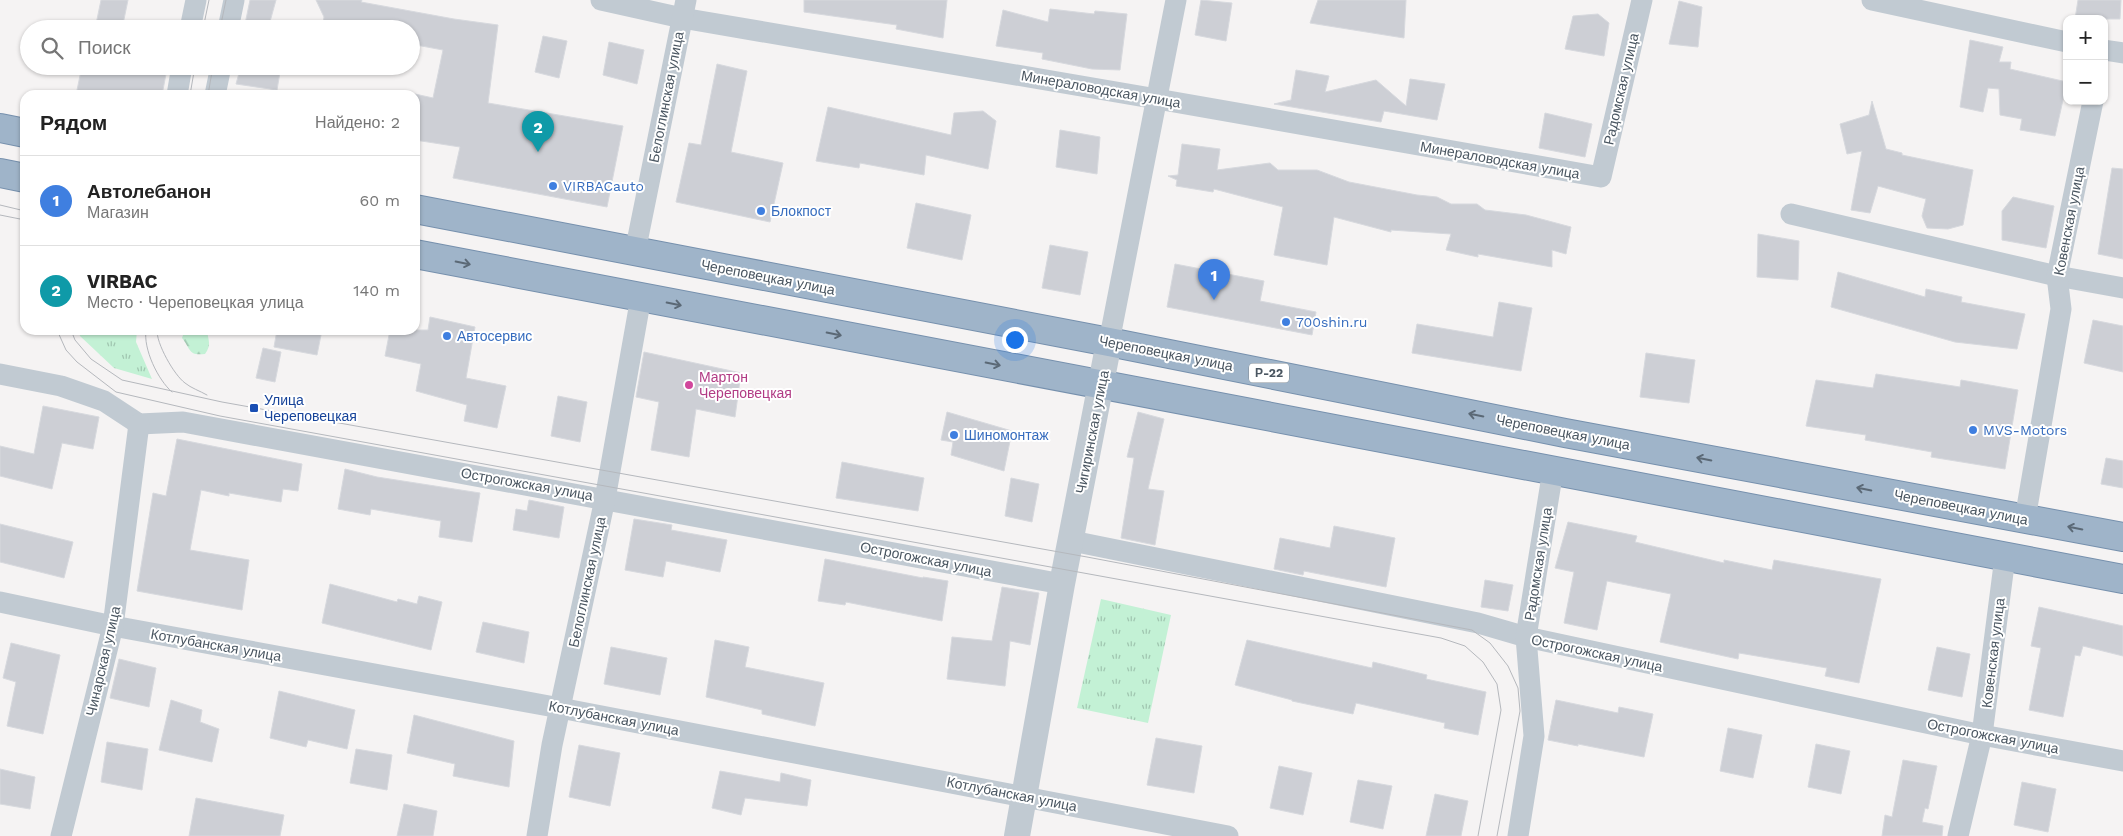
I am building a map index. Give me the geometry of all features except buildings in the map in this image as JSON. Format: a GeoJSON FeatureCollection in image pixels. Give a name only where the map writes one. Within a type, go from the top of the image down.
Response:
{"type":"FeatureCollection","features":[{"type":"Feature","properties":{"kind":"highway"},"geometry":{"type":"LineString","coordinates":[[0,128],[20,132]]}},
{"type":"Feature","properties":{"kind":"highway"},"geometry":{"type":"LineString","coordinates":[[0,173],[20,177]]}},
{"type":"Feature","properties":{"kind":"highway","name":"Череповецкая улица"},"geometry":{"type":"LineString","coordinates":[[420,210],[1109,342],[1565,433],[2123,537]]}},
{"type":"Feature","properties":{"kind":"highway"},"geometry":{"type":"LineString","coordinates":[[420,255],[2123,579]]}},
{"type":"Feature","properties":{"kind":"street"},"geometry":{"type":"LineString","coordinates":[[192,20],[196,0]]}},
{"type":"Feature","properties":{"kind":"street"},"geometry":{"type":"LineString","coordinates":[[230,20],[234,0]]}},
{"type":"Feature","properties":{"kind":"street","name":"Минераловодская улица"},"geometry":{"type":"LineString","coordinates":[[601,0],[684,9],[1157,99],[1601,178]]}},
{"type":"Feature","properties":{"kind":"street","name":"Чигиринская улица"},"geometry":{"type":"LineString","coordinates":[[1016,836],[1025,796],[1062,584],[1072,541],[1176,0]]}},
{"type":"Feature","properties":{"kind":"street","name":"Радомская улица"},"geometry":{"type":"LineString","coordinates":[[1601,178],[1642,0]]}},
{"type":"Feature","properties":{"kind":"street"},"geometry":{"type":"LineString","coordinates":[[1872,0],[2063,41]]}},
{"type":"Feature","properties":{"kind":"street","name":"Белоглинская улица"},"geometry":{"type":"LineString","coordinates":[[635,252],[684,9]]}},
{"type":"Feature","properties":{"kind":"street"},"geometry":{"type":"LineString","coordinates":[[2108,51],[2123,53]]}},
{"type":"Feature","properties":{"kind":"street"},"geometry":{"type":"LineString","coordinates":[[178,90],[180,75]]}},
{"type":"Feature","properties":{"kind":"street"},"geometry":{"type":"LineString","coordinates":[[216,90],[218,75]]}},
{"type":"Feature","properties":{"kind":"street","name":"Ковенская улица"},"geometry":{"type":"LineString","coordinates":[[2025,519],[2061,309],[2057,276],[2092,105]]}},
{"type":"Feature","properties":{"kind":"street"},"geometry":{"type":"LineString","coordinates":[[1791,214],[2057,276],[2123,288]]}},
{"type":"Feature","properties":{"kind":"street","name":"Белоглинская улица"},"geometry":{"type":"LineString","coordinates":[[537,836],[552,745],[605,498],[641,297]]}},
{"type":"Feature","properties":{"kind":"street"},"geometry":{"type":"LineString","coordinates":[[0,374],[61,386],[104,401],[139,424]]}},
{"type":"Feature","properties":{"kind":"street","name":"Острогожская улица"},"geometry":{"type":"LineString","coordinates":[[139,424],[183,422],[605,498],[1062,584]]}},
{"type":"Feature","properties":{"kind":"street","name":"Чинарская улица"},"geometry":{"type":"LineString","coordinates":[[61,836],[114,626],[139,424]]}},
{"type":"Feature","properties":{"kind":"street","name":"Радомская улица"},"geometry":{"type":"LineString","coordinates":[[1518,836],[1534,736],[1526,638],[1552,470]]}},
{"type":"Feature","properties":{"kind":"street","name":"Острогожская улица"},"geometry":{"type":"LineString","coordinates":[[1072,541],[1478,623],[1526,638],[1982,735],[2123,761]]}},
{"type":"Feature","properties":{"kind":"street","name":"Ковенская улица"},"geometry":{"type":"LineString","coordinates":[[1958,836],[1982,735],[2005,557]]}},
{"type":"Feature","properties":{"kind":"street","name":"Котлубанская улица"},"geometry":{"type":"LineString","coordinates":[[0,602],[114,626],[560,708],[1228,836]]}},
{"type":"Feature","properties":{"kind":"green space"},"geometry":{"type":"Polygon","coordinates":[[[137,335],[136,342],[152,379],[114,368],[80,336],[137,335]]]}},
{"type":"Feature","properties":{"kind":"green space"},"geometry":{"type":"Polygon","coordinates":[[[183,335],[208,335],[209,345],[207,351],[205,354],[193,353],[182,338],[183,335]]]}},
{"type":"Feature","properties":{"kind":"green space"},"geometry":{"type":"Polygon","coordinates":[[[1101,599],[1171,615],[1148,723],[1077,708],[1101,599]]]}},
{"type":"Feature","properties":{"kind":"tram line"},"geometry":{"type":"LineString","coordinates":[[205,20],[209,0]]}},
{"type":"Feature","properties":{"kind":"tram line"},"geometry":{"type":"LineString","coordinates":[[222,20],[226,0]]}},
{"type":"Feature","properties":{"kind":"tram line"},"geometry":{"type":"LineString","coordinates":[[191,90],[193,75]]}},
{"type":"Feature","properties":{"kind":"tram line"},"geometry":{"type":"LineString","coordinates":[[209,90],[211,75]]}},
{"type":"Feature","properties":{"kind":"tram line"},"geometry":{"type":"LineString","coordinates":[[0,205],[20,210]]}},
{"type":"Feature","properties":{"kind":"tram line"},"geometry":{"type":"LineString","coordinates":[[0,215],[20,219]]}},
{"type":"Feature","properties":{"kind":"tram line"},"geometry":{"type":"LineString","coordinates":[[59,335],[66,350],[77,362],[116,392],[220,416],[1441,638],[1465,646],[1483,662],[1497,684],[1501,710],[1478,836]]}},
{"type":"Feature","properties":{"kind":"tram line"},"geometry":{"type":"LineString","coordinates":[[73,335],[91,359],[122,380],[222,402],[1087,557],[1472,630],[1490,643],[1508,666],[1518,688],[1520,711],[1497,836]]}},
{"type":"Feature","properties":{"kind":"tram line"},"geometry":{"type":"LineString","coordinates":[[146,335],[149,355],[153,364],[162,380],[172,392]]}},
{"type":"Feature","properties":{"kind":"tram line"},"geometry":{"type":"LineString","coordinates":[[157,335],[166,358],[176,373],[187,385],[207,395]]}},
{"type":"Feature","properties":{"kind":"place","name":"VIRBAC"},"geometry":{"type":"Point","coordinates":[538,152]}},
{"type":"Feature","properties":{"kind":"place","name":"VIRBACauto"},"geometry":{"type":"Point","coordinates":[553,186]}},
{"type":"Feature","properties":{"kind":"place","name":"Блокпост"},"geometry":{"type":"Point","coordinates":[761,211]}},
{"type":"Feature","properties":{"kind":"place","name":"Автолебанон"},"geometry":{"type":"Point","coordinates":[1214,300]}},
{"type":"Feature","properties":{"kind":"place","name":"700shin.ru"},"geometry":{"type":"Point","coordinates":[1286,322]}},
{"type":"Feature","properties":{"kind":"place","name":"Автосервис"},"geometry":{"type":"Point","coordinates":[447,336]}},
{"type":"Feature","properties":{"kind":"place","name":"Мартон Череповецкая"},"geometry":{"type":"Point","coordinates":[689,385]}},
{"type":"Feature","properties":{"kind":"place","name":"Улица Череповецкая"},"geometry":{"type":"Point","coordinates":[254,408]}},
{"type":"Feature","properties":{"kind":"place","name":"MVS-Motors"},"geometry":{"type":"Point","coordinates":[1973,430]}},
{"type":"Feature","properties":{"kind":"place","name":"Шиномонтаж"},"geometry":{"type":"Point","coordinates":[954,435]}}]}
